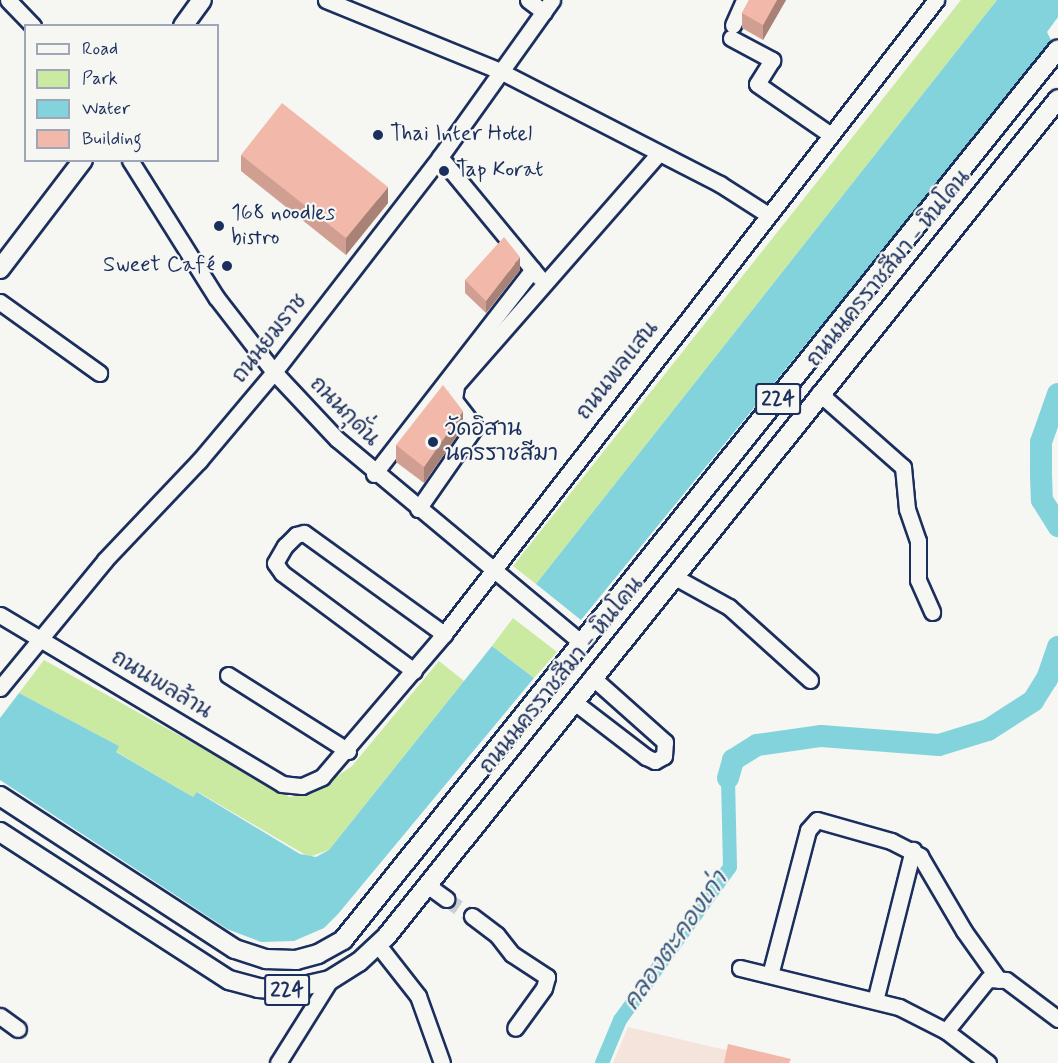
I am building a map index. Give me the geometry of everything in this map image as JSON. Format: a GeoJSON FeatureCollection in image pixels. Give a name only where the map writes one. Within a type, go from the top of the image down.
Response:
{"type":"FeatureCollection","features":[{"type":"Feature","properties":{"kind":"main road"},"geometry":{"type":"LineString","coordinates":[[184,24],[202,0]]}},
{"type":"Feature","properties":{"kind":"main road","name":"ถนนนครราชสีมา - หินโคน"},"geometry":{"type":"LineString","coordinates":[[0,796],[235,949],[266,959],[296,960],[318,954],[343,940],[1057,52]]}},
{"type":"Feature","properties":{"kind":"main road","name":"ถนนนครราชสีมา - หินโคน"},"geometry":{"type":"LineString","coordinates":[[0,832],[229,980],[258,988],[286,990],[330,980],[378,945],[819,393],[1056,103]]}},
{"type":"Feature","properties":{"kind":"main road"},"geometry":{"type":"LineString","coordinates":[[0,269],[81,162]]}},
{"type":"Feature","properties":{"kind":"main road"},"geometry":{"type":"LineString","coordinates":[[582,643],[605,661]]}},
{"type":"Feature","properties":{"kind":"street"},"geometry":{"type":"LineString","coordinates":[[8,0],[31,24]]}},
{"type":"Feature","properties":{"kind":"street"},"geometry":{"type":"LineString","coordinates":[[326,0],[502,72],[657,154],[720,184],[767,214]]}},
{"type":"Feature","properties":{"kind":"street"},"geometry":{"type":"LineString","coordinates":[[528,0],[548,6]]}},
{"type":"Feature","properties":{"kind":"street"},"geometry":{"type":"LineString","coordinates":[[744,0],[733,31],[772,60],[757,84],[831,135]]}},
{"type":"Feature","properties":{"kind":"street","name":"ถนนพลแสน"},"geometry":{"type":"LineString","coordinates":[[302,786],[322,777],[348,751],[444,634],[767,214],[936,0]]}},
{"type":"Feature","properties":{"kind":"street","name":"ถนนยมราช"},"geometry":{"type":"LineString","coordinates":[[0,688],[105,560],[200,461],[274,372],[440,156],[548,6]]}},
{"type":"Feature","properties":{"kind":"street"},"geometry":{"type":"LineString","coordinates":[[374,474],[538,275],[657,154]]}},
{"type":"Feature","properties":{"kind":"street"},"geometry":{"type":"LineString","coordinates":[[440,156],[538,275]]}},
{"type":"Feature","properties":{"kind":"street","name":"ถนนกุดั่น"},"geometry":{"type":"LineString","coordinates":[[131,162],[216,297],[274,372],[374,474],[582,643]]}},
{"type":"Feature","properties":{"kind":"street"},"geometry":{"type":"LineString","coordinates":[[418,509],[474,431],[474,423],[454,400],[454,388],[538,275]]}},
{"type":"Feature","properties":{"kind":"street"},"geometry":{"type":"LineString","coordinates":[[0,302],[99,374]]}},
{"type":"Feature","properties":{"kind":"street"},"geometry":{"type":"LineString","coordinates":[[819,393],[903,467],[907,508],[918,541],[918,580],[932,612]]}},
{"type":"Feature","properties":{"kind":"street"},"geometry":{"type":"LineString","coordinates":[[414,671],[282,573],[275,562],[285,546],[296,535],[304,533],[444,634]]}},
{"type":"Feature","properties":{"kind":"street"},"geometry":{"type":"LineString","coordinates":[[673,576],[729,607],[810,680]]}},
{"type":"Feature","properties":{"kind":"street","name":"ถนนพลล้าน"},"geometry":{"type":"LineString","coordinates":[[0,615],[282,784],[302,786]]}},
{"type":"Feature","properties":{"kind":"street"},"geometry":{"type":"LineString","coordinates":[[228,675],[348,751]]}},
{"type":"Feature","properties":{"kind":"street"},"geometry":{"type":"LineString","coordinates":[[573,701],[646,757],[655,761],[664,756],[665,742],[592,677]]}},
{"type":"Feature","properties":{"kind":"street"},"geometry":{"type":"LineString","coordinates":[[770,975],[812,822],[841,825],[913,850],[930,870],[964,931],[999,980]]}},
{"type":"Feature","properties":{"kind":"street"},"geometry":{"type":"LineString","coordinates":[[875,1001],[913,850]]}},
{"type":"Feature","properties":{"kind":"street"},"geometry":{"type":"LineString","coordinates":[[427,885],[446,899]]}},
{"type":"Feature","properties":{"kind":"street"},"geometry":{"type":"LineString","coordinates":[[472,916],[497,935],[512,954],[547,977],[544,988],[515,1028]]}},
{"type":"Feature","properties":{"kind":"street"},"geometry":{"type":"LineString","coordinates":[[378,945],[418,996],[442,1063]]}},
{"type":"Feature","properties":{"kind":"street"},"geometry":{"type":"LineString","coordinates":[[740,968],[899,1007],[946,1031],[988,1063]]}},
{"type":"Feature","properties":{"kind":"street"},"geometry":{"type":"LineString","coordinates":[[946,1031],[987,979],[1006,980],[1058,1019]]}},
{"type":"Feature","properties":{"kind":"street"},"geometry":{"type":"LineString","coordinates":[[278,1063],[330,980]]}},
{"type":"Feature","properties":{"kind":"street"},"geometry":{"type":"LineString","coordinates":[[0,1016],[18,1029]]}},
{"type":"Feature","properties":{"kind":"shaded area"},"geometry":{"type":"Polygon","coordinates":[[[628,1027],[781,1063],[613,1063],[628,1027]]]}},
{"type":"Feature","properties":{"kind":"green space"},"geometry":{"type":"Polygon","coordinates":[[[961,0],[997,0],[536,584],[513,566],[961,0]]]}},
{"type":"Feature","properties":{"kind":"green space"},"geometry":{"type":"Polygon","coordinates":[[[513,618],[557,652],[534,678],[492,646],[513,618]]]}},
{"type":"Feature","properties":{"kind":"green space"},"geometry":{"type":"Polygon","coordinates":[[[44,660],[290,797],[313,793],[352,766],[439,661],[464,681],[329,850],[309,857],[198,792],[193,797],[115,751],[119,746],[19,693],[44,660]]]}},
{"type":"Feature","properties":{"kind":"water"},"geometry":{"type":"Polygon","coordinates":[[[997,0],[1058,0],[1058,17],[1047,32],[1052,42],[581,620],[536,584],[997,0]]]}},
{"type":"Feature","properties":{"kind":"water"},"geometry":{"type":"Polygon","coordinates":[[[492,646],[534,678],[338,914],[324,928],[294,941],[261,942],[227,929],[0,780],[0,718],[19,693],[119,746],[116,752],[193,797],[197,792],[300,854],[316,857],[329,850],[492,646]]]}},
{"type":"Feature","properties":{"kind":"building"},"geometry":{"type":"Polygon","coordinates":[[[749,0],[777,0],[763,25],[742,13],[749,0]]]}},
{"type":"Feature","properties":{"kind":"building"},"geometry":{"type":"Polygon","coordinates":[[[282,103],[388,187],[346,238],[241,155],[282,103]]]}},
{"type":"Feature","properties":{"kind":"building"},"geometry":{"type":"Polygon","coordinates":[[[504,237],[520,257],[486,301],[465,280],[504,237]]]}},
{"type":"Feature","properties":{"kind":"building"},"geometry":{"type":"Polygon","coordinates":[[[443,385],[463,411],[424,467],[396,445],[443,385]]]}},
{"type":"Feature","properties":{"kind":"building"},"geometry":{"type":"Polygon","coordinates":[[[728,1044],[791,1059],[789,1063],[724,1063],[728,1044]]]}},
{"type":"Feature","properties":{"kind":"waterway","name":"คลองตะคองเก่า"},"geometry":{"type":"LineString","coordinates":[[1058,394],[1041,442],[1042,500],[1058,526]]}},
{"type":"Feature","properties":{"kind":"waterway","name":"คลองตะคองเก่า"},"geometry":{"type":"LineString","coordinates":[[728,778],[733,760],[757,745],[821,736],[939,745],[988,730],[1033,701],[1047,679],[1058,647]]}},
{"type":"Feature","properties":{"kind":"waterway","name":"คลองตะคองเก่า"},"geometry":{"type":"LineString","coordinates":[[602,1063],[620,1020],[730,867],[728,778]]}},
{"type":"Feature","properties":{"kind":"tunnel"},"geometry":{"type":"LineString","coordinates":[[446,899],[472,916]]}},
{"type":"Feature","properties":{"kind":"place","name":"Thai Inter Hotel"},"geometry":{"type":"Point","coordinates":[378,135]}},
{"type":"Feature","properties":{"kind":"place","name":"Tap Korat"},"geometry":{"type":"Point","coordinates":[444,171]}},
{"type":"Feature","properties":{"kind":"place","name":"168 noodles bistro"},"geometry":{"type":"Point","coordinates":[219,226]}},
{"type":"Feature","properties":{"kind":"place","name":"Sweet Café"},"geometry":{"type":"Point","coordinates":[227,266]}},
{"type":"Feature","properties":{"kind":"place","name":"วัดอิสาน นครราชสีมา"},"geometry":{"type":"Point","coordinates":[433,442]}}]}
